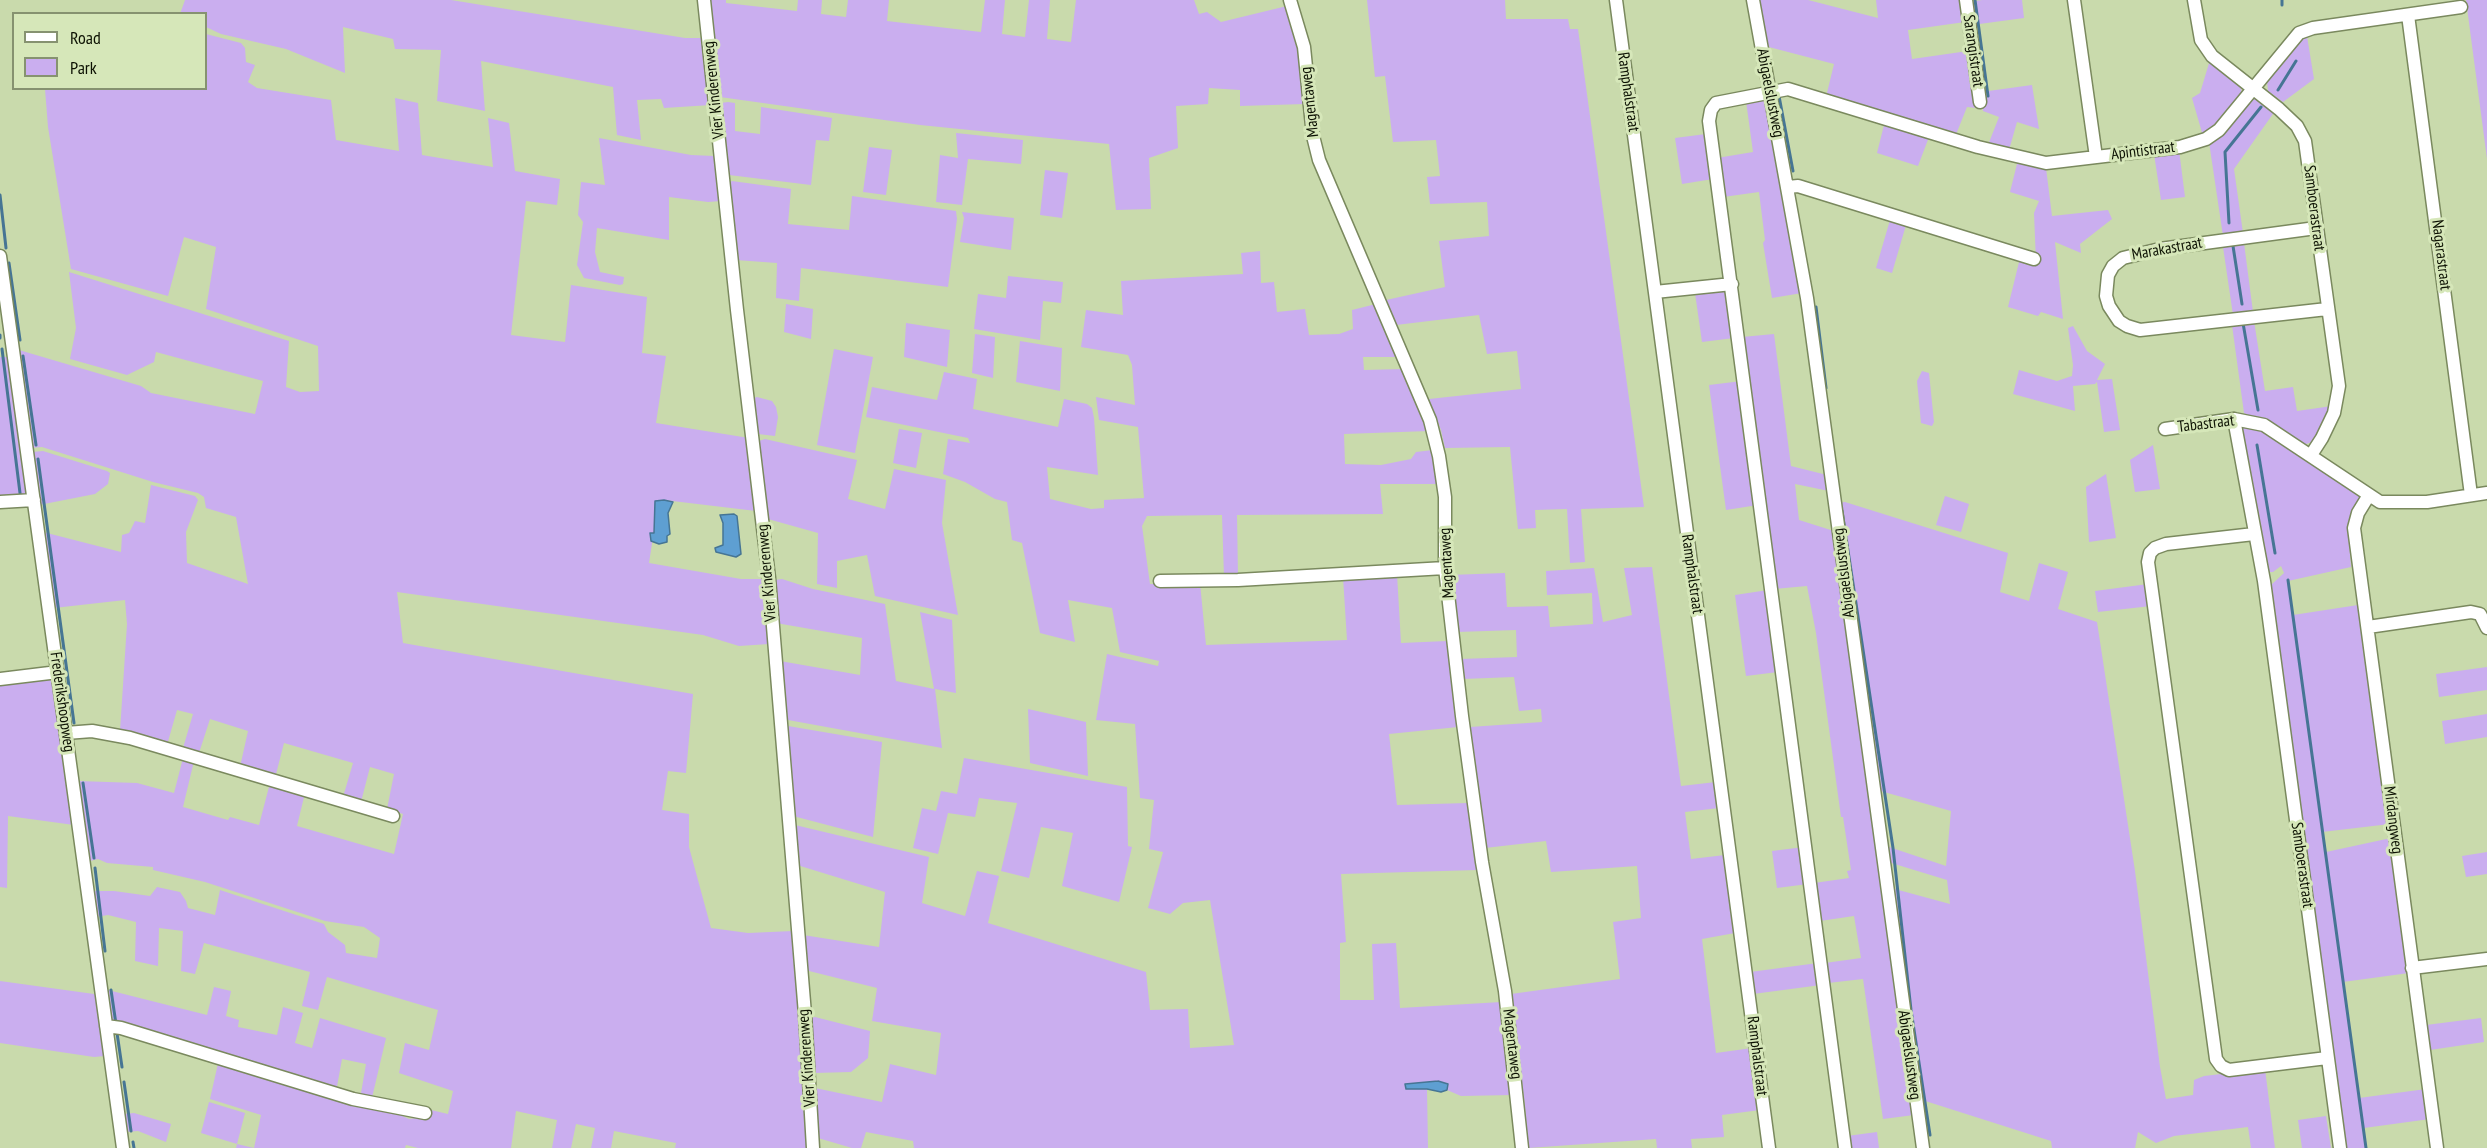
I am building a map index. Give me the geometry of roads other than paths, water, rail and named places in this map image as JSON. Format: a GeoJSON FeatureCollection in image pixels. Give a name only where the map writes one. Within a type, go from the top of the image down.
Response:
{"type":"FeatureCollection","features":[{"type":"Feature","properties":{"kind":"street","name":"Vier Kinderenweg"},"geometry":{"type":"LineString","coordinates":[[704,0],[768,575],[805,1014],[813,1148]]}},
{"type":"Feature","properties":{"kind":"street","name":"Magentaweg"},"geometry":{"type":"LineString","coordinates":[[1290,0],[1304,47],[1313,136],[1319,160],[1434,433],[1440,456],[1444,497],[1445,568],[1475,817],[1505,991],[1522,1148]]}},
{"type":"Feature","properties":{"kind":"street","name":"Ramphalstraat"},"geometry":{"type":"LineString","coordinates":[[1616,0],[1769,1148]]}},
{"type":"Feature","properties":{"kind":"street","name":"Abigaelslustweg"},"geometry":{"type":"LineString","coordinates":[[1753,0],[1807,298],[1836,500],[1847,605],[1886,868],[1893,942],[1923,1148]]}},
{"type":"Feature","properties":{"kind":"street","name":"Sarangistraat"},"geometry":{"type":"LineString","coordinates":[[1966,0],[1980,102]]}},
{"type":"Feature","properties":{"kind":"street","name":"Apintistraat"},"geometry":{"type":"LineString","coordinates":[[2074,0],[2096,157],[2180,147],[2206,139],[2219,130],[2299,33],[2313,28],[2461,8]]}},
{"type":"Feature","properties":{"kind":"street","name":"Samboerastraat"},"geometry":{"type":"LineString","coordinates":[[2194,0],[2201,40],[2212,56],[2297,126],[2305,141],[2339,387],[2338,400],[2322,438],[2311,455]]}},
{"type":"Feature","properties":{"kind":"street","name":"Nagarastraat"},"geometry":{"type":"LineString","coordinates":[[2408,15],[2471,495]]}},
{"type":"Feature","properties":{"kind":"street"},"geometry":{"type":"LineString","coordinates":[[1845,1148],[1710,121],[1711,110],[1716,103],[1788,89],[1978,147],[2046,163],[2096,157]]}},
{"type":"Feature","properties":{"kind":"street"},"geometry":{"type":"LineString","coordinates":[[1788,187],[1798,186],[2034,259]]}},
{"type":"Feature","properties":{"kind":"street","name":"Marakastraat"},"geometry":{"type":"LineString","coordinates":[[2316,228],[2160,249],[2123,258],[2113,266],[2108,275],[2106,296],[2109,306],[2119,321],[2140,330],[2327,309]]}},
{"type":"Feature","properties":{"kind":"street","name":"Frederikshoopweg"},"geometry":{"type":"LineString","coordinates":[[0,256],[123,1148]]}},
{"type":"Feature","properties":{"kind":"street"},"geometry":{"type":"LineString","coordinates":[[1655,292],[1732,284]]}},
{"type":"Feature","properties":{"kind":"street","name":"Samboerastraat"},"geometry":{"type":"LineString","coordinates":[[2234,419],[2264,581],[2340,1148]]}},
{"type":"Feature","properties":{"kind":"street","name":"Tabastraat"},"geometry":{"type":"LineString","coordinates":[[2164,429],[2234,419],[2264,425],[2380,502],[2397,503],[2487,493]]}},
{"type":"Feature","properties":{"kind":"street","name":"Mirdangweg"},"geometry":{"type":"LineString","coordinates":[[2369,495],[2358,513],[2354,528],[2437,1148]]}},
{"type":"Feature","properties":{"kind":"street"},"geometry":{"type":"LineString","coordinates":[[0,502],[34,500]]}},
{"type":"Feature","properties":{"kind":"street"},"geometry":{"type":"LineString","coordinates":[[2254,534],[2166,544],[2150,553],[2148,562],[2216,1059],[2221,1066],[2229,1070],[2327,1058]]}},
{"type":"Feature","properties":{"kind":"street"},"geometry":{"type":"LineString","coordinates":[[1160,581],[1238,580],[1445,568]]}},
{"type":"Feature","properties":{"kind":"street"},"geometry":{"type":"LineString","coordinates":[[2368,627],[2471,612],[2480,614],[2487,628]]}},
{"type":"Feature","properties":{"kind":"street"},"geometry":{"type":"LineString","coordinates":[[0,680],[58,672]]}},
{"type":"Feature","properties":{"kind":"street"},"geometry":{"type":"LineString","coordinates":[[66,733],[92,731],[130,738],[393,816]]}},
{"type":"Feature","properties":{"kind":"street"},"geometry":{"type":"LineString","coordinates":[[2412,968],[2487,959]]}},
{"type":"Feature","properties":{"kind":"street"},"geometry":{"type":"LineString","coordinates":[[106,1026],[121,1028],[342,1096],[425,1113]]}},
{"type":"Feature","properties":{"kind":"water"},"geometry":{"type":"Polygon","coordinates":[[[655,501],[673,502],[668,513],[670,534],[667,536],[667,542],[659,544],[651,541],[650,533],[654,533],[655,501]]]}},
{"type":"Feature","properties":{"kind":"water"},"geometry":{"type":"Polygon","coordinates":[[[734,514],[737,516],[741,554],[736,557],[716,552],[715,548],[723,545],[723,523],[720,515],[734,514]]]}},
{"type":"Feature","properties":{"kind":"water"},"geometry":{"type":"Polygon","coordinates":[[[1438,1081],[1448,1084],[1447,1090],[1441,1092],[1406,1089],[1405,1084],[1438,1081]]]}},
{"type":"Feature","properties":{"kind":"waterway"},"geometry":{"type":"LineString","coordinates":[[1975,0],[1988,96]]}},
{"type":"Feature","properties":{"kind":"waterway"},"geometry":{"type":"LineString","coordinates":[[2282,0],[2282,5]]}},
{"type":"Feature","properties":{"kind":"waterway"},"geometry":{"type":"LineString","coordinates":[[2278,90],[2296,61]]}},
{"type":"Feature","properties":{"kind":"waterway"},"geometry":{"type":"LineString","coordinates":[[1779,96],[1793,171]]}},
{"type":"Feature","properties":{"kind":"waterway"},"geometry":{"type":"LineString","coordinates":[[2229,223],[2225,152],[2261,107]]}},
{"type":"Feature","properties":{"kind":"waterway"},"geometry":{"type":"LineString","coordinates":[[0,195],[6,248]]}},
{"type":"Feature","properties":{"kind":"waterway"},"geometry":{"type":"LineString","coordinates":[[2233,246],[2242,304]]}},
{"type":"Feature","properties":{"kind":"waterway"},"geometry":{"type":"LineString","coordinates":[[9,263],[20,340]]}},
{"type":"Feature","properties":{"kind":"waterway"},"geometry":{"type":"LineString","coordinates":[[1816,307],[1826,388]]}},
{"type":"Feature","properties":{"kind":"waterway"},"geometry":{"type":"LineString","coordinates":[[2243,323],[2258,410]]}},
{"type":"Feature","properties":{"kind":"waterway"},"geometry":{"type":"LineString","coordinates":[[2,349],[20,493]]}},
{"type":"Feature","properties":{"kind":"waterway"},"geometry":{"type":"LineString","coordinates":[[23,356],[36,445]]}},
{"type":"Feature","properties":{"kind":"waterway"},"geometry":{"type":"LineString","coordinates":[[2257,445],[2275,553]]}},
{"type":"Feature","properties":{"kind":"waterway"},"geometry":{"type":"LineString","coordinates":[[38,459],[74,723]]}},
{"type":"Feature","properties":{"kind":"waterway"},"geometry":{"type":"LineString","coordinates":[[1842,511],[1893,848],[1911,1010],[1930,1135]]}},
{"type":"Feature","properties":{"kind":"waterway"},"geometry":{"type":"LineString","coordinates":[[2288,580],[2366,1148]]}},
{"type":"Feature","properties":{"kind":"waterway"},"geometry":{"type":"LineString","coordinates":[[83,783],[94,858]]}},
{"type":"Feature","properties":{"kind":"waterway"},"geometry":{"type":"LineString","coordinates":[[95,868],[105,951]]}},
{"type":"Feature","properties":{"kind":"waterway"},"geometry":{"type":"LineString","coordinates":[[111,990],[116,1024]]}},
{"type":"Feature","properties":{"kind":"waterway"},"geometry":{"type":"LineString","coordinates":[[117,1033],[122,1067]]}},
{"type":"Feature","properties":{"kind":"waterway"},"geometry":{"type":"LineString","coordinates":[[124,1082],[131,1131]]}},
{"type":"Feature","properties":{"kind":"waterway"},"geometry":{"type":"LineString","coordinates":[[133,1142],[134,1148]]}}]}
